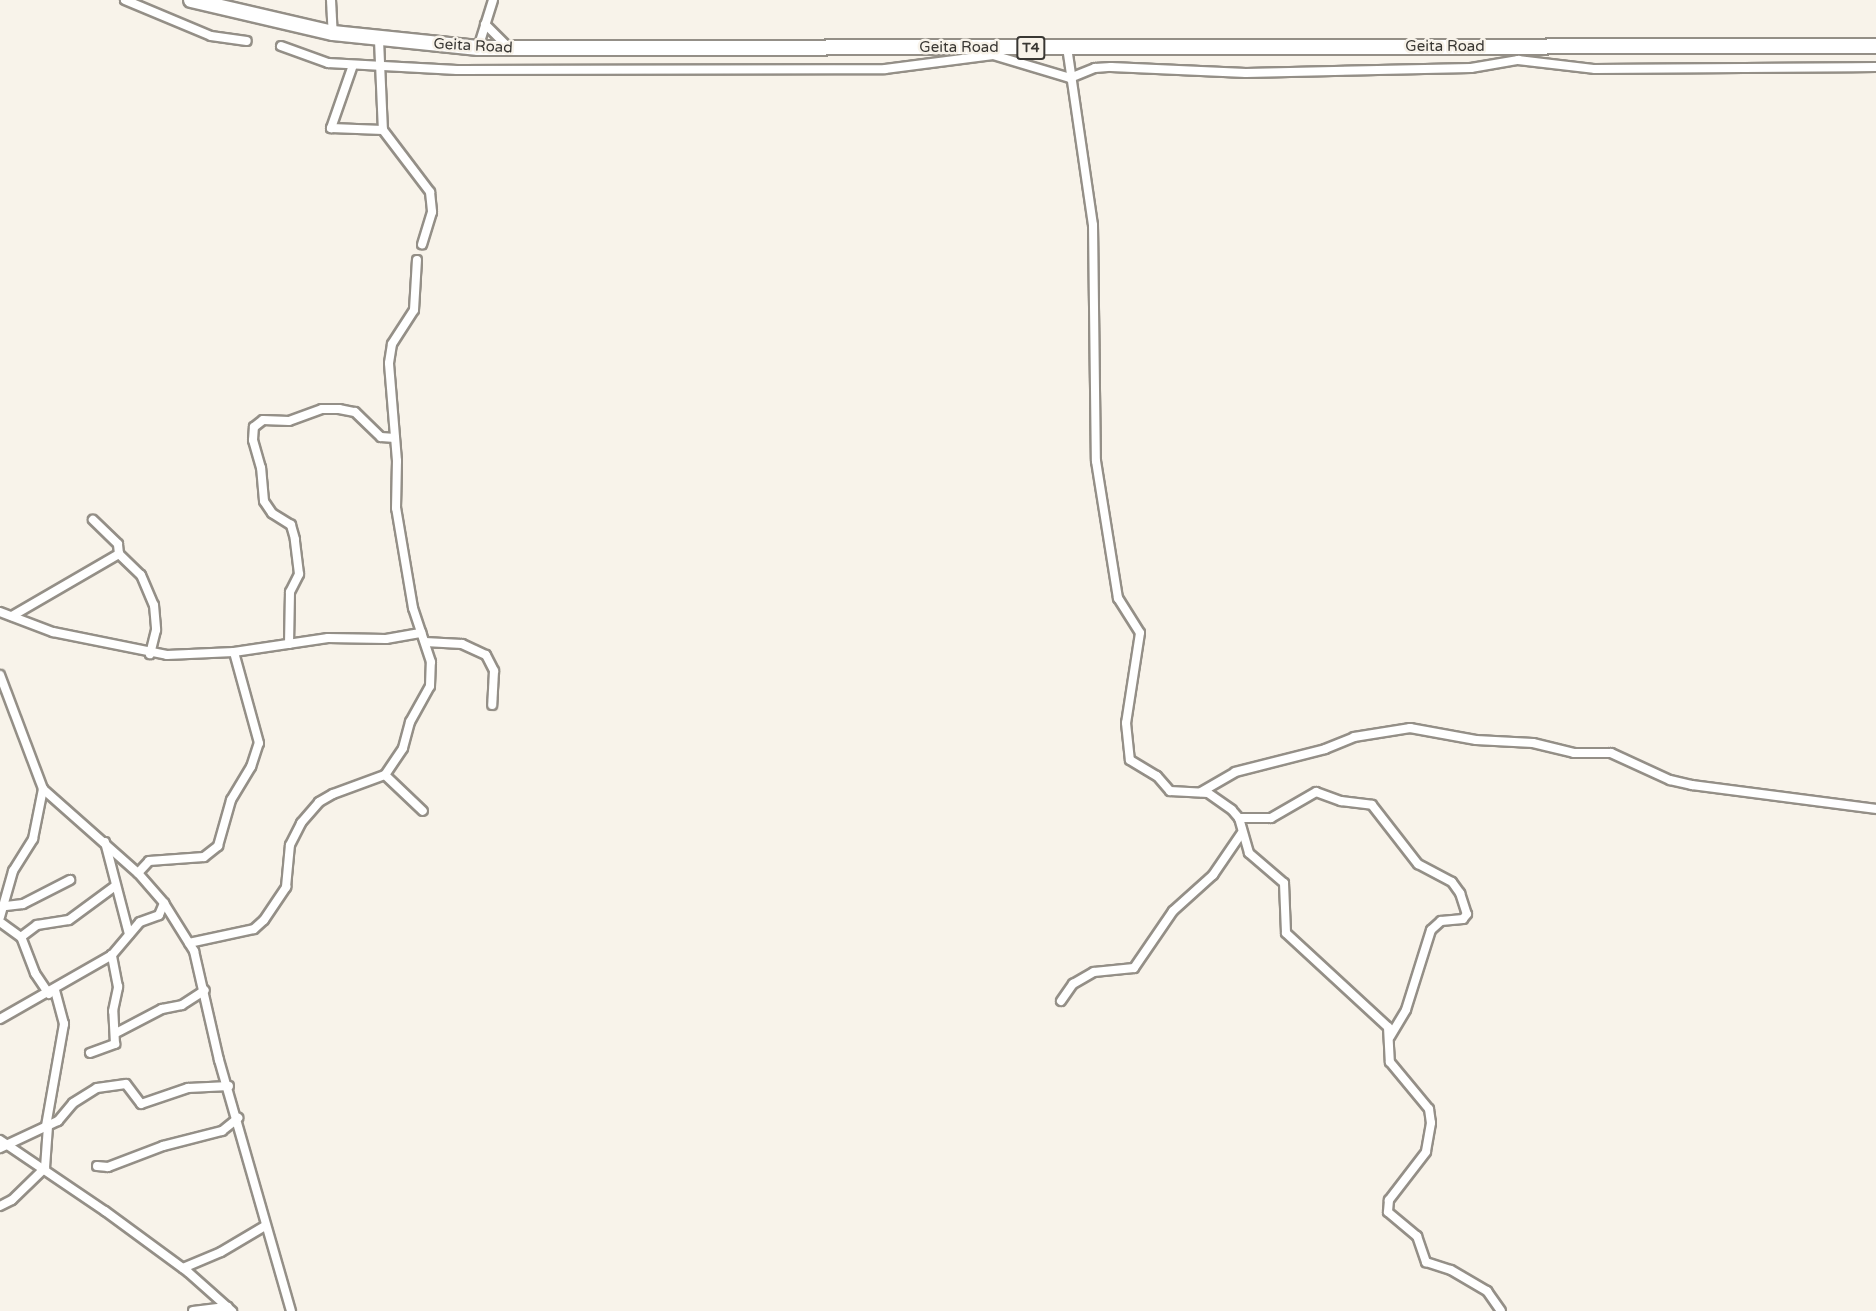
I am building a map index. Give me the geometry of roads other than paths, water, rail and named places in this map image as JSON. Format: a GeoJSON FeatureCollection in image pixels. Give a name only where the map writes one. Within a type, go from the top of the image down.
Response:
{"type":"FeatureCollection","features":[{"type":"Feature","properties":{"kind":"highway","name":"Geita Road"},"geometry":{"type":"LineString","coordinates":[[192,0],[333,33],[379,40],[510,49],[1876,46]]}},
{"type":"Feature","properties":{"kind":"street"},"geometry":{"type":"LineString","coordinates":[[125,0],[211,36],[247,41]]}},
{"type":"Feature","properties":{"kind":"street"},"geometry":{"type":"LineString","coordinates":[[331,0],[333,33]]}},
{"type":"Feature","properties":{"kind":"street"},"geometry":{"type":"LineString","coordinates":[[478,48],[484,24],[494,0]]}},
{"type":"Feature","properties":{"kind":"street"},"geometry":{"type":"LineString","coordinates":[[484,24],[510,49]]}},
{"type":"Feature","properties":{"kind":"street"},"geometry":{"type":"LineString","coordinates":[[379,40],[383,130],[430,192],[432,212],[422,245]]}},
{"type":"Feature","properties":{"kind":"street"},"geometry":{"type":"LineString","coordinates":[[281,46],[314,60],[353,65],[457,70],[759,71],[911,68],[993,55],[1071,78],[1095,68],[1111,67],[1246,73],[1471,68],[1518,60],[1579,69],[1876,67]]}},
{"type":"Feature","properties":{"kind":"street"},"geometry":{"type":"LineString","coordinates":[[1067,47],[1094,236],[1096,461],[1118,598],[1123,612],[1136,621],[1140,633],[1128,693],[1128,752],[1134,765],[1157,776],[1170,791],[1201,792],[1214,796],[1239,818],[1271,818],[1316,792],[1341,801],[1372,805],[1418,864],[1452,882],[1460,893],[1467,914],[1463,919],[1441,921],[1431,930],[1406,1010],[1390,1037]]}},
{"type":"Feature","properties":{"kind":"street"},"geometry":{"type":"LineString","coordinates":[[353,65],[331,128],[383,130]]}},
{"type":"Feature","properties":{"kind":"street"},"geometry":{"type":"LineString","coordinates":[[189,943],[257,927],[286,887],[293,837],[309,813],[333,794],[385,775],[403,748],[410,722],[430,686],[431,669],[409,593],[396,508],[395,438],[389,353],[414,310],[417,260]]}},
{"type":"Feature","properties":{"kind":"street"},"geometry":{"type":"LineString","coordinates":[[289,644],[290,592],[299,574],[295,539],[291,525],[272,513],[264,501],[261,468],[253,440],[254,427],[263,420],[290,420],[322,410],[339,409],[355,412],[381,437],[395,438]]}},
{"type":"Feature","properties":{"kind":"street"},"geometry":{"type":"LineString","coordinates":[[93,520],[118,544],[119,555],[141,575],[154,605],[156,630],[150,654]]}},
{"type":"Feature","properties":{"kind":"street"},"geometry":{"type":"LineString","coordinates":[[12,616],[119,555]]}},
{"type":"Feature","properties":{"kind":"street"},"geometry":{"type":"LineString","coordinates":[[0,612],[53,632],[150,654],[234,652],[289,644],[421,633]]}},
{"type":"Feature","properties":{"kind":"street"},"geometry":{"type":"LineString","coordinates":[[425,642],[462,644],[486,654],[494,671],[492,705]]}},
{"type":"Feature","properties":{"kind":"street"},"geometry":{"type":"LineString","coordinates":[[138,873],[148,861],[204,856],[218,846],[227,811],[251,767],[258,742],[234,652]]}},
{"type":"Feature","properties":{"kind":"street"},"geometry":{"type":"LineString","coordinates":[[0,675],[43,789],[105,840],[138,873],[164,903],[189,943],[205,990],[216,1048],[229,1086],[265,1226],[291,1311]]}},
{"type":"Feature","properties":{"kind":"street"},"geometry":{"type":"LineString","coordinates":[[1201,792],[1234,772],[1325,749],[1354,737],[1410,728],[1476,740],[1533,743],[1574,753],[1611,753],[1670,780],[1692,785],[1876,809]]}},
{"type":"Feature","properties":{"kind":"street"},"geometry":{"type":"LineString","coordinates":[[385,775],[423,811]]}},
{"type":"Feature","properties":{"kind":"street"},"geometry":{"type":"LineString","coordinates":[[0,917],[13,872],[33,839],[43,789]]}},
{"type":"Feature","properties":{"kind":"street"},"geometry":{"type":"LineString","coordinates":[[1239,818],[1241,834],[1249,853],[1284,883],[1286,933],[1362,1007],[1383,1019],[1390,1037],[1390,1062],[1429,1109],[1431,1123],[1426,1152],[1389,1200],[1388,1212],[1417,1236],[1426,1262],[1451,1270],[1487,1291],[1501,1311]]}},
{"type":"Feature","properties":{"kind":"street"},"geometry":{"type":"LineString","coordinates":[[1060,1001],[1073,984],[1094,972],[1134,968],[1173,911],[1213,875],[1241,834]]}},
{"type":"Feature","properties":{"kind":"street"},"geometry":{"type":"LineString","coordinates":[[105,840],[114,887],[129,934]]}},
{"type":"Feature","properties":{"kind":"street"},"geometry":{"type":"LineString","coordinates":[[4,908],[23,904],[70,880]]}},
{"type":"Feature","properties":{"kind":"street"},"geometry":{"type":"LineString","coordinates":[[21,937],[37,925],[69,920],[114,887]]}},
{"type":"Feature","properties":{"kind":"street"},"geometry":{"type":"LineString","coordinates":[[0,1019],[52,992],[112,954],[140,922],[157,917],[164,903]]}},
{"type":"Feature","properties":{"kind":"street"},"geometry":{"type":"LineString","coordinates":[[0,922],[21,937],[35,973],[52,992],[64,1024],[60,1067],[50,1093],[45,1168],[12,1200],[0,1206]]}},
{"type":"Feature","properties":{"kind":"street"},"geometry":{"type":"LineString","coordinates":[[90,1053],[112,1048],[116,1033],[113,1011],[118,987],[112,954]]}},
{"type":"Feature","properties":{"kind":"street"},"geometry":{"type":"LineString","coordinates":[[116,1033],[136,1020],[182,1005],[205,990]]}},
{"type":"Feature","properties":{"kind":"street"},"geometry":{"type":"LineString","coordinates":[[2,1144],[47,1126],[97,1088],[126,1084],[141,1104],[189,1088],[229,1086]]}},
{"type":"Feature","properties":{"kind":"street"},"geometry":{"type":"LineString","coordinates":[[97,1166],[108,1167],[222,1131],[238,1118]]}},
{"type":"Feature","properties":{"kind":"street"},"geometry":{"type":"LineString","coordinates":[[2,1144],[45,1168],[183,1268],[230,1309]]}},
{"type":"Feature","properties":{"kind":"street"},"geometry":{"type":"LineString","coordinates":[[183,1268],[221,1252],[265,1226]]}},
{"type":"Feature","properties":{"kind":"street"},"geometry":{"type":"LineString","coordinates":[[193,1311],[230,1309]]}}]}
